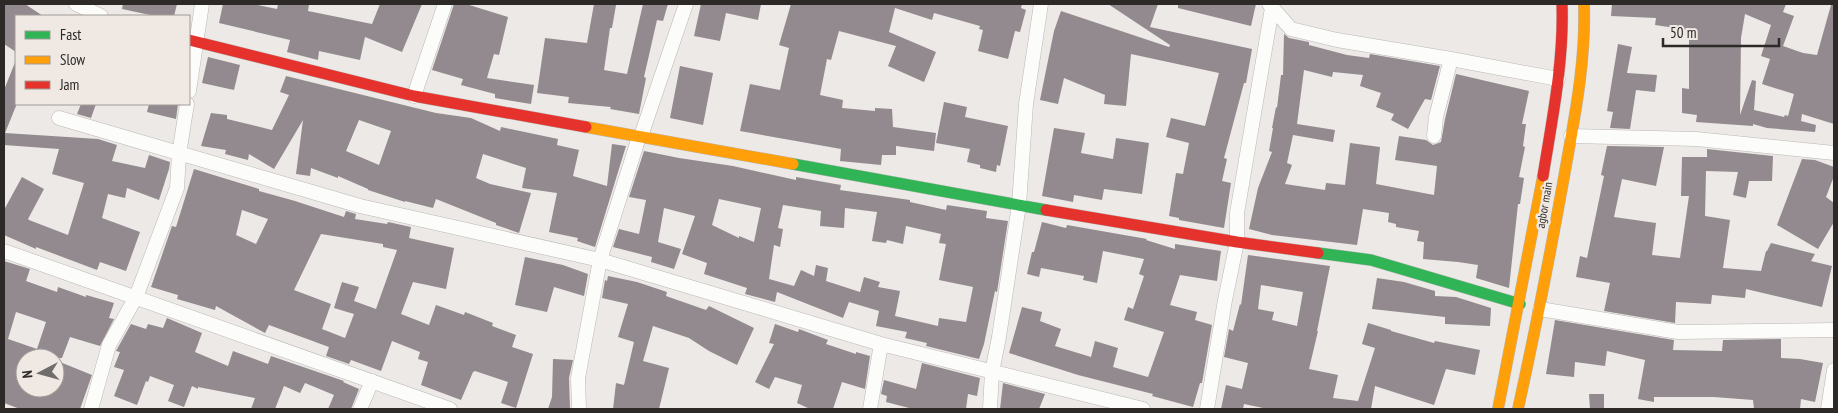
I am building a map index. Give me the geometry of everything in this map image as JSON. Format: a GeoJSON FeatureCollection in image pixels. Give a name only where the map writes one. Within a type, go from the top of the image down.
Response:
{"type":"FeatureCollection","features":[{"type":"Feature","properties":{"kind":"street"},"geometry":{"type":"LineString","coordinates":[[76,4],[99,15]]}},
{"type":"Feature","properties":{"kind":"street"},"geometry":{"type":"LineString","coordinates":[[190,78],[193,41],[202,4]]}},
{"type":"Feature","properties":{"kind":"street"},"geometry":{"type":"LineString","coordinates":[[414,96],[445,4]]}},
{"type":"Feature","properties":{"kind":"street"},"geometry":{"type":"LineString","coordinates":[[579,409],[578,378],[600,260],[639,137],[686,4]]}},
{"type":"Feature","properties":{"kind":"street"},"geometry":{"type":"LineString","coordinates":[[990,409],[992,372],[1019,205],[1026,104],[1041,4]]}},
{"type":"Feature","properties":{"kind":"street","name":"agbor main"},"geometry":{"type":"LineString","coordinates":[[1499,404],[1539,201],[1564,30],[1562,4]]}},
{"type":"Feature","properties":{"kind":"street","name":"agbor main"},"geometry":{"type":"LineString","coordinates":[[1518,407],[1540,309],[1581,80],[1585,32],[1584,4]]}},
{"type":"Feature","properties":{"kind":"street"},"geometry":{"type":"LineString","coordinates":[[1271,6],[1291,29],[1337,40],[1451,58],[1558,78]]}},
{"type":"Feature","properties":{"kind":"street"},"geometry":{"type":"LineString","coordinates":[[1207,409],[1225,300],[1237,242],[1237,213],[1271,6]]}},
{"type":"Feature","properties":{"kind":"street"},"geometry":{"type":"LineString","coordinates":[[193,41],[414,96],[1019,205],[1237,242],[1371,260],[1520,304]]}},
{"type":"Feature","properties":{"kind":"street"},"geometry":{"type":"LineString","coordinates":[[1434,136],[1436,117],[1451,58]]}},
{"type":"Feature","properties":{"kind":"street"},"geometry":{"type":"LineString","coordinates":[[91,409],[109,345],[136,296],[177,188],[179,154],[187,105]]}},
{"type":"Feature","properties":{"kind":"street"},"geometry":{"type":"LineString","coordinates":[[60,118],[360,206],[600,260],[881,344],[1143,409]]}},
{"type":"Feature","properties":{"kind":"street"},"geometry":{"type":"LineString","coordinates":[[1571,136],[1696,139],[1834,152]]}},
{"type":"Feature","properties":{"kind":"street"},"geometry":{"type":"LineString","coordinates":[[4,251],[136,296],[450,409]]}},
{"type":"Feature","properties":{"kind":"street"},"geometry":{"type":"LineString","coordinates":[[1540,309],[1678,332],[1834,330]]}},
{"type":"Feature","properties":{"kind":"street"},"geometry":{"type":"LineString","coordinates":[[870,409],[881,344]]}},
{"type":"Feature","properties":{"kind":"street"},"geometry":{"type":"LineString","coordinates":[[1828,409],[1834,370]]}},
{"type":"Feature","properties":{"kind":"street"},"geometry":{"type":"LineString","coordinates":[[360,409],[372,381]]}},
{"type":"Feature","properties":{"kind":"street"},"geometry":{"type":"LineString","coordinates":[[1499,404],[1518,407]]}},
{"type":"Feature","properties":{"kind":"building"},"geometry":{"type":"Polygon","coordinates":[[[4,4],[25,4],[42,15],[15,15],[15,51],[4,44],[4,4]]]}},
{"type":"Feature","properties":{"kind":"building"},"geometry":{"type":"Polygon","coordinates":[[[123,4],[177,4],[174,15],[150,15],[122,9],[123,4]]]}},
{"type":"Feature","properties":{"kind":"building"},"geometry":{"type":"Polygon","coordinates":[[[223,4],[253,4],[277,9],[278,4],[309,4],[308,11],[372,24],[380,4],[422,4],[402,52],[365,37],[360,60],[319,51],[318,60],[287,52],[290,40],[219,23],[223,4]]]}},
{"type":"Feature","properties":{"kind":"building"},"geometry":{"type":"Polygon","coordinates":[[[454,4],[466,4],[508,17],[499,55],[494,54],[487,78],[534,85],[531,104],[495,98],[495,94],[461,85],[463,79],[432,70],[454,4]]]}},
{"type":"Feature","properties":{"kind":"building"},"geometry":{"type":"Polygon","coordinates":[[[594,4],[616,5],[612,28],[610,28],[604,70],[627,74],[643,4],[668,4],[663,21],[657,20],[644,77],[646,78],[639,114],[610,109],[611,107],[568,103],[569,97],[537,93],[545,38],[587,43],[594,4]]]}},
{"type":"Feature","properties":{"kind":"building"},"geometry":{"type":"Polygon","coordinates":[[[701,4],[761,4],[758,20],[726,13],[720,41],[694,36],[701,4]]]}},
{"type":"Feature","properties":{"kind":"building"},"geometry":{"type":"Polygon","coordinates":[[[791,4],[1022,4],[1021,8],[1026,10],[1020,32],[1015,31],[1008,59],[978,51],[983,30],[979,29],[980,26],[934,13],[932,20],[895,8],[889,32],[936,52],[924,82],[888,66],[896,46],[839,31],[831,60],[827,59],[820,95],[843,100],[842,108],[875,111],[875,108],[892,109],[893,127],[936,133],[934,151],[896,146],[896,155],[882,155],[881,165],[840,161],[841,149],[740,131],[750,84],[780,90],[789,48],[779,45],[791,4]]]}},
{"type":"Feature","properties":{"kind":"building"},"geometry":{"type":"Polygon","coordinates":[[[1108,4],[1158,4],[1150,27],[1252,49],[1246,83],[1244,83],[1224,158],[1227,159],[1222,181],[1231,183],[1224,228],[1179,220],[1179,218],[1169,216],[1176,173],[1183,174],[1189,143],[1166,137],[1171,118],[1205,126],[1219,73],[1131,54],[1126,106],[1104,104],[1105,95],[1064,78],[1058,104],[1040,100],[1054,31],[1061,11],[1169,47],[1170,45],[1108,4]]]}},
{"type":"Feature","properties":{"kind":"building"},"geometry":{"type":"Polygon","coordinates":[[[1178,4],[1256,4],[1251,26],[1178,8],[1178,4]]]}},
{"type":"Feature","properties":{"kind":"building"},"geometry":{"type":"Polygon","coordinates":[[[1612,4],[1786,4],[1783,12],[1794,16],[1783,46],[1803,53],[1817,55],[1831,5],[1834,5],[1834,124],[1802,114],[1801,121],[1816,125],[1815,132],[1767,128],[1753,124],[1753,126],[1696,122],[1697,115],[1682,113],[1682,88],[1689,89],[1689,30],[1655,25],[1656,18],[1611,16],[1612,4]],[[1745,14],[1741,38],[1740,115],[1752,80],[1756,81],[1754,110],[1784,117],[1785,115],[1788,116],[1794,94],[1762,84],[1770,59],[1761,56],[1771,25],[1745,14]]]}},
{"type":"Feature","properties":{"kind":"building"},"geometry":{"type":"Polygon","coordinates":[[[1284,34],[1289,38],[1309,42],[1309,45],[1347,55],[1369,58],[1370,54],[1440,66],[1431,100],[1425,99],[1408,129],[1391,120],[1394,114],[1376,107],[1381,93],[1360,86],[1363,75],[1333,72],[1332,77],[1304,70],[1297,124],[1335,130],[1333,142],[1293,135],[1287,163],[1292,165],[1285,184],[1325,190],[1326,183],[1345,185],[1350,143],[1380,147],[1376,184],[1434,195],[1437,166],[1395,160],[1399,136],[1426,140],[1433,145],[1441,142],[1456,74],[1529,91],[1522,124],[1526,124],[1523,146],[1525,147],[1519,177],[1524,178],[1520,204],[1518,204],[1509,288],[1476,278],[1478,265],[1423,259],[1424,242],[1417,241],[1419,231],[1396,227],[1396,224],[1388,222],[1389,213],[1363,209],[1357,245],[1272,235],[1249,229],[1258,188],[1272,152],[1269,151],[1272,128],[1277,108],[1281,75],[1283,75],[1284,34]]]}},
{"type":"Feature","properties":{"kind":"building"},"geometry":{"type":"Polygon","coordinates":[[[1618,44],[1632,47],[1627,73],[1657,75],[1655,92],[1636,90],[1630,129],[1610,128],[1613,112],[1607,111],[1618,44]]]}},
{"type":"Feature","properties":{"kind":"building"},"geometry":{"type":"Polygon","coordinates":[[[208,57],[240,65],[234,90],[202,83],[208,57]]]}},
{"type":"Feature","properties":{"kind":"building"},"geometry":{"type":"Polygon","coordinates":[[[15,62],[16,106],[5,133],[98,139],[117,145],[112,161],[145,168],[149,155],[170,162],[159,200],[127,188],[125,198],[108,194],[102,218],[140,232],[126,271],[100,262],[97,270],[36,247],[36,249],[4,235],[4,210],[22,177],[44,189],[28,219],[68,235],[84,183],[52,174],[59,149],[4,145],[4,90],[15,62]]]}},
{"type":"Feature","properties":{"kind":"building"},"geometry":{"type":"Polygon","coordinates":[[[680,66],[713,73],[703,125],[670,118],[680,66]]]}},
{"type":"Feature","properties":{"kind":"building"},"geometry":{"type":"Polygon","coordinates":[[[286,76],[436,113],[471,118],[500,131],[501,127],[558,139],[557,145],[579,150],[573,176],[607,186],[612,144],[626,146],[595,247],[577,241],[578,238],[549,232],[557,193],[522,188],[526,168],[483,154],[476,178],[490,184],[531,193],[519,233],[436,199],[433,208],[405,202],[368,190],[338,176],[338,178],[311,168],[310,176],[296,174],[303,120],[274,169],[249,154],[248,160],[225,154],[226,150],[201,146],[211,113],[227,115],[227,119],[272,130],[289,95],[280,92],[286,76]],[[359,120],[346,151],[379,165],[391,131],[359,120]]]}},
{"type":"Feature","properties":{"kind":"building"},"geometry":{"type":"Polygon","coordinates":[[[944,102],[967,107],[965,117],[1008,126],[1000,166],[997,165],[996,172],[967,162],[970,149],[936,143],[944,102]]]}},
{"type":"Feature","properties":{"kind":"building"},"geometry":{"type":"Polygon","coordinates":[[[81,105],[96,105],[91,118],[77,114],[81,105]]]}},
{"type":"Feature","properties":{"kind":"building"},"geometry":{"type":"Polygon","coordinates":[[[149,105],[178,105],[176,119],[147,112],[149,105]]]}},
{"type":"Feature","properties":{"kind":"building"},"geometry":{"type":"Polygon","coordinates":[[[1054,128],[1085,133],[1081,153],[1113,159],[1116,138],[1149,143],[1142,194],[1104,189],[1102,200],[1074,195],[1073,202],[1042,196],[1054,128]]]}},
{"type":"Feature","properties":{"kind":"building"},"geometry":{"type":"Polygon","coordinates":[[[1607,146],[1664,147],[1656,186],[1622,179],[1614,217],[1656,223],[1652,255],[1680,258],[1689,196],[1681,196],[1682,157],[1707,157],[1707,149],[1773,156],[1772,181],[1749,181],[1746,198],[1733,195],[1738,172],[1706,171],[1705,216],[1730,220],[1723,268],[1761,271],[1766,251],[1771,243],[1815,254],[1811,261],[1832,266],[1822,307],[1746,289],[1745,298],[1712,295],[1711,304],[1676,302],[1675,323],[1604,311],[1610,283],[1576,277],[1580,256],[1587,258],[1604,176],[1601,175],[1607,146]]]}},
{"type":"Feature","properties":{"kind":"building"},"geometry":{"type":"Polygon","coordinates":[[[644,151],[733,166],[796,180],[796,177],[841,185],[840,190],[910,200],[910,202],[946,210],[947,205],[987,211],[986,218],[1008,221],[997,292],[995,291],[979,359],[926,346],[927,343],[905,338],[907,332],[876,326],[879,311],[849,302],[843,318],[777,292],[775,302],[745,294],[747,288],[704,274],[707,263],[682,254],[695,216],[664,208],[658,242],[681,249],[674,269],[651,262],[652,257],[613,247],[619,229],[639,234],[646,200],[629,197],[644,151]],[[719,199],[712,225],[739,238],[739,236],[754,242],[761,208],[719,199]],[[783,205],[778,228],[783,229],[780,247],[774,245],[769,279],[794,286],[801,270],[814,276],[816,265],[828,268],[826,281],[860,292],[864,277],[880,282],[878,287],[900,291],[895,316],[938,326],[939,318],[966,322],[973,287],[939,280],[946,244],[939,243],[941,234],[906,226],[903,244],[887,240],[886,243],[872,241],[877,212],[845,208],[844,228],[820,226],[821,211],[783,205]]]}},
{"type":"Feature","properties":{"kind":"building"},"geometry":{"type":"Polygon","coordinates":[[[1802,159],[1815,160],[1834,167],[1834,176],[1826,197],[1834,203],[1834,222],[1818,249],[1777,225],[1802,159]]]}},
{"type":"Feature","properties":{"kind":"building"},"geometry":{"type":"Polygon","coordinates":[[[194,169],[344,217],[346,211],[356,214],[355,219],[387,224],[388,222],[411,227],[409,238],[454,248],[446,289],[413,282],[401,314],[429,325],[436,305],[464,315],[465,312],[493,323],[492,326],[516,335],[512,347],[533,354],[516,408],[501,403],[508,382],[475,371],[461,400],[421,385],[428,362],[418,359],[420,352],[392,341],[381,371],[351,360],[349,364],[326,356],[329,347],[269,325],[265,333],[216,306],[215,310],[177,299],[178,295],[151,287],[172,226],[176,227],[194,169]],[[242,210],[236,235],[256,244],[268,219],[242,210]],[[321,234],[294,290],[331,304],[322,329],[345,338],[354,314],[334,308],[342,282],[359,287],[354,301],[376,309],[397,250],[383,247],[383,244],[321,234]]]}},
{"type":"Feature","properties":{"kind":"building"},"geometry":{"type":"Polygon","coordinates":[[[1042,222],[1066,228],[1067,225],[1147,239],[1175,249],[1175,244],[1221,251],[1217,281],[1180,275],[1170,305],[1197,312],[1195,320],[1212,325],[1202,383],[1200,383],[1193,407],[1152,396],[1153,394],[1078,375],[1009,353],[1022,307],[1042,312],[1040,321],[1061,329],[1055,346],[1091,357],[1095,341],[1118,348],[1113,367],[1148,377],[1164,332],[1124,320],[1128,307],[1133,309],[1144,276],[1139,274],[1144,259],[1103,251],[1097,283],[1083,280],[1084,276],[1041,268],[1039,277],[1027,274],[1042,222]]]}},
{"type":"Feature","properties":{"kind":"building"},"geometry":{"type":"Polygon","coordinates":[[[1248,255],[1330,266],[1309,369],[1338,375],[1333,398],[1358,401],[1375,348],[1362,344],[1368,323],[1434,343],[1435,341],[1480,350],[1475,375],[1446,369],[1434,405],[1375,386],[1371,409],[1268,409],[1244,404],[1243,409],[1221,409],[1226,385],[1242,389],[1248,363],[1224,357],[1229,329],[1233,331],[1241,305],[1248,255]],[[1261,285],[1258,309],[1274,312],[1272,320],[1297,326],[1303,292],[1261,285]]]}},
{"type":"Feature","properties":{"kind":"building"},"geometry":{"type":"Polygon","coordinates":[[[525,257],[563,265],[588,274],[584,296],[554,287],[547,312],[515,305],[525,257]]]}},
{"type":"Feature","properties":{"kind":"building"},"geometry":{"type":"Polygon","coordinates":[[[4,261],[30,269],[26,281],[57,292],[58,287],[86,297],[86,295],[114,303],[109,318],[114,319],[100,346],[70,337],[65,350],[65,348],[37,348],[46,322],[16,312],[8,339],[34,348],[15,348],[15,398],[65,398],[65,364],[92,375],[80,409],[20,409],[4,403],[4,261]]]}},
{"type":"Feature","properties":{"kind":"building"},"geometry":{"type":"Polygon","coordinates":[[[608,276],[637,282],[667,292],[666,296],[706,310],[709,306],[754,328],[737,365],[709,351],[689,338],[653,326],[643,361],[669,368],[659,409],[613,409],[616,383],[624,385],[634,342],[618,337],[628,304],[602,298],[605,280],[607,281],[608,276]]]}},
{"type":"Feature","properties":{"kind":"building"},"geometry":{"type":"Polygon","coordinates":[[[1377,278],[1404,282],[1435,291],[1435,296],[1456,297],[1491,308],[1490,326],[1445,324],[1445,317],[1372,309],[1377,278]]]}},
{"type":"Feature","properties":{"kind":"building"},"geometry":{"type":"Polygon","coordinates":[[[167,318],[202,333],[195,352],[228,366],[233,351],[268,364],[271,356],[344,381],[359,389],[351,409],[328,409],[334,395],[305,383],[300,393],[284,386],[275,409],[251,409],[255,398],[198,387],[198,389],[192,386],[184,407],[168,401],[174,385],[150,376],[148,382],[146,381],[137,405],[114,396],[124,370],[114,367],[120,352],[116,351],[131,324],[146,329],[148,324],[163,328],[167,318]]]}},
{"type":"Feature","properties":{"kind":"building"},"geometry":{"type":"Polygon","coordinates":[[[1555,320],[1674,340],[1673,350],[1722,351],[1723,340],[1781,339],[1781,358],[1823,363],[1815,402],[1801,399],[1800,409],[1754,409],[1753,400],[1714,397],[1654,397],[1654,402],[1638,399],[1645,360],[1607,351],[1605,366],[1575,362],[1574,377],[1546,374],[1555,320]]]}},
{"type":"Feature","properties":{"kind":"building"},"geometry":{"type":"Polygon","coordinates":[[[775,324],[798,332],[799,329],[828,340],[826,344],[856,354],[856,352],[870,356],[865,389],[842,382],[833,409],[810,409],[797,403],[802,385],[775,377],[769,389],[755,382],[774,344],[769,343],[775,324]]]}},
{"type":"Feature","properties":{"kind":"building"},"geometry":{"type":"Polygon","coordinates":[[[553,359],[573,360],[569,378],[570,409],[548,409],[552,397],[553,359]]]}},
{"type":"Feature","properties":{"kind":"building"},"geometry":{"type":"Polygon","coordinates":[[[922,363],[980,378],[977,396],[968,394],[966,409],[913,409],[886,402],[887,396],[881,394],[884,380],[916,389],[922,363]]]}},
{"type":"Feature","properties":{"kind":"building"},"geometry":{"type":"Polygon","coordinates":[[[1003,383],[1045,394],[1039,409],[1000,409],[1003,383]]]}},
{"type":"Feature","properties":{"kind":"building"},"geometry":{"type":"Polygon","coordinates":[[[1589,394],[1604,394],[1604,409],[1590,409],[1589,394]]]}},
{"type":"Feature","properties":{"kind":"traffic: fast"},"geometry":{"type":"LineString","coordinates":[[793,164],[1046,210]]}},
{"type":"Feature","properties":{"kind":"traffic: fast"},"geometry":{"type":"LineString","coordinates":[[1318,253],[1371,260],[1520,304]]}},
{"type":"Feature","properties":{"kind":"traffic: slow"},"geometry":{"type":"LineString","coordinates":[[1518,409],[1548,264],[1575,113],[1583,48],[1584,4]]}},
{"type":"Feature","properties":{"kind":"traffic: slow"},"geometry":{"type":"LineString","coordinates":[[586,127],[793,164]]}},
{"type":"Feature","properties":{"kind":"traffic: slow"},"geometry":{"type":"LineString","coordinates":[[1498,409],[1543,176]]}},
{"type":"Feature","properties":{"kind":"traffic: jam"},"geometry":{"type":"LineString","coordinates":[[1543,176],[1559,69],[1562,4]]}},
{"type":"Feature","properties":{"kind":"traffic: jam"},"geometry":{"type":"LineString","coordinates":[[190,40],[414,96],[586,127]]}},
{"type":"Feature","properties":{"kind":"traffic: jam"},"geometry":{"type":"LineString","coordinates":[[1046,210],[1237,242],[1318,253]]}}]}
